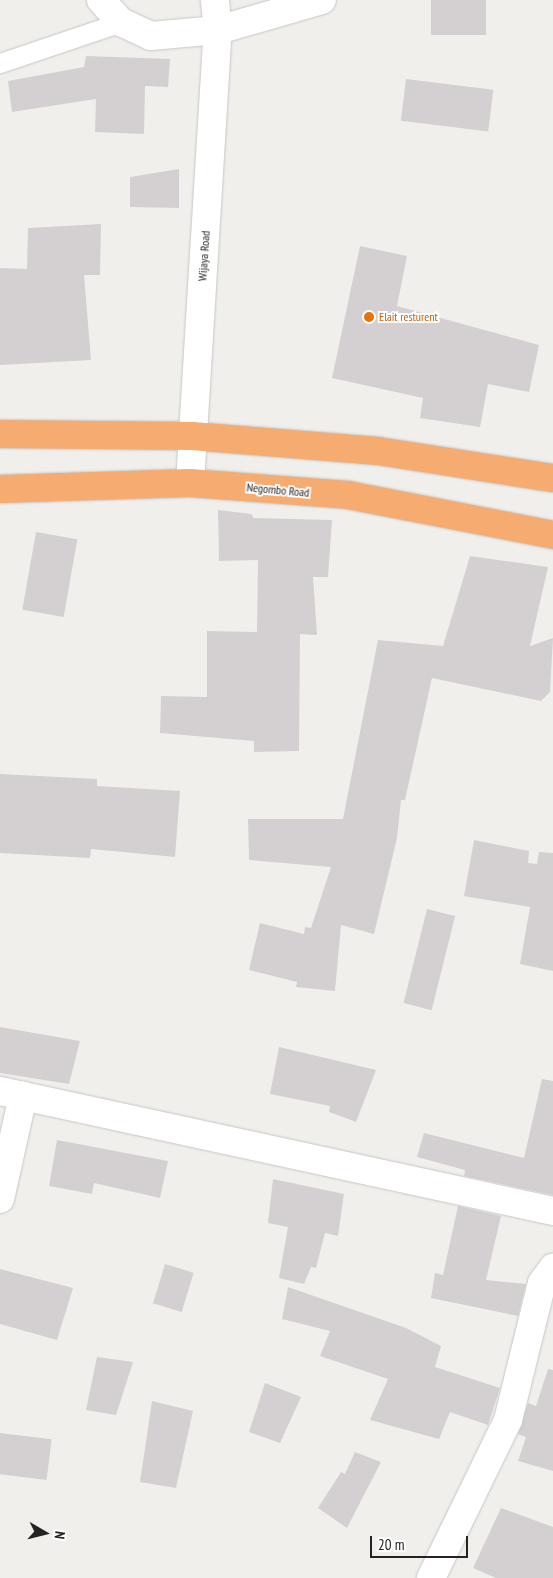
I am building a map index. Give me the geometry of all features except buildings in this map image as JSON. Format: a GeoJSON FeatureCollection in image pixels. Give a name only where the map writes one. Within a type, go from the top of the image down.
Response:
{"type":"FeatureCollection","features":[{"type":"Feature","properties":{"kind":"highway"},"geometry":{"type":"LineString","coordinates":[[0,434],[192,436],[378,451],[553,478]]}},
{"type":"Feature","properties":{"kind":"highway","name":"Negombo Road"},"geometry":{"type":"LineString","coordinates":[[0,489],[190,483],[348,495],[553,535]]}},
{"type":"Feature","properties":{"kind":"street"},"geometry":{"type":"LineString","coordinates":[[100,0],[121,22],[151,36],[218,30],[322,0]]}},
{"type":"Feature","properties":{"kind":"street","name":"Wijaya Road"},"geometry":{"type":"LineString","coordinates":[[190,483],[218,30],[215,0]]}},
{"type":"Feature","properties":{"kind":"street"},"geometry":{"type":"LineString","coordinates":[[0,1199],[11,1094],[553,1211]]}},
{"type":"Feature","properties":{"kind":"street"},"geometry":{"type":"LineString","coordinates":[[431,1578],[508,1420],[542,1284],[553,1268]]}},
{"type":"Feature","properties":{"kind":"lane"},"geometry":{"type":"LineString","coordinates":[[0,63],[121,22]]}},
{"type":"Feature","properties":{"kind":"place","name":"Elait resturent"},"geometry":{"type":"Point","coordinates":[369,317]}}]}
